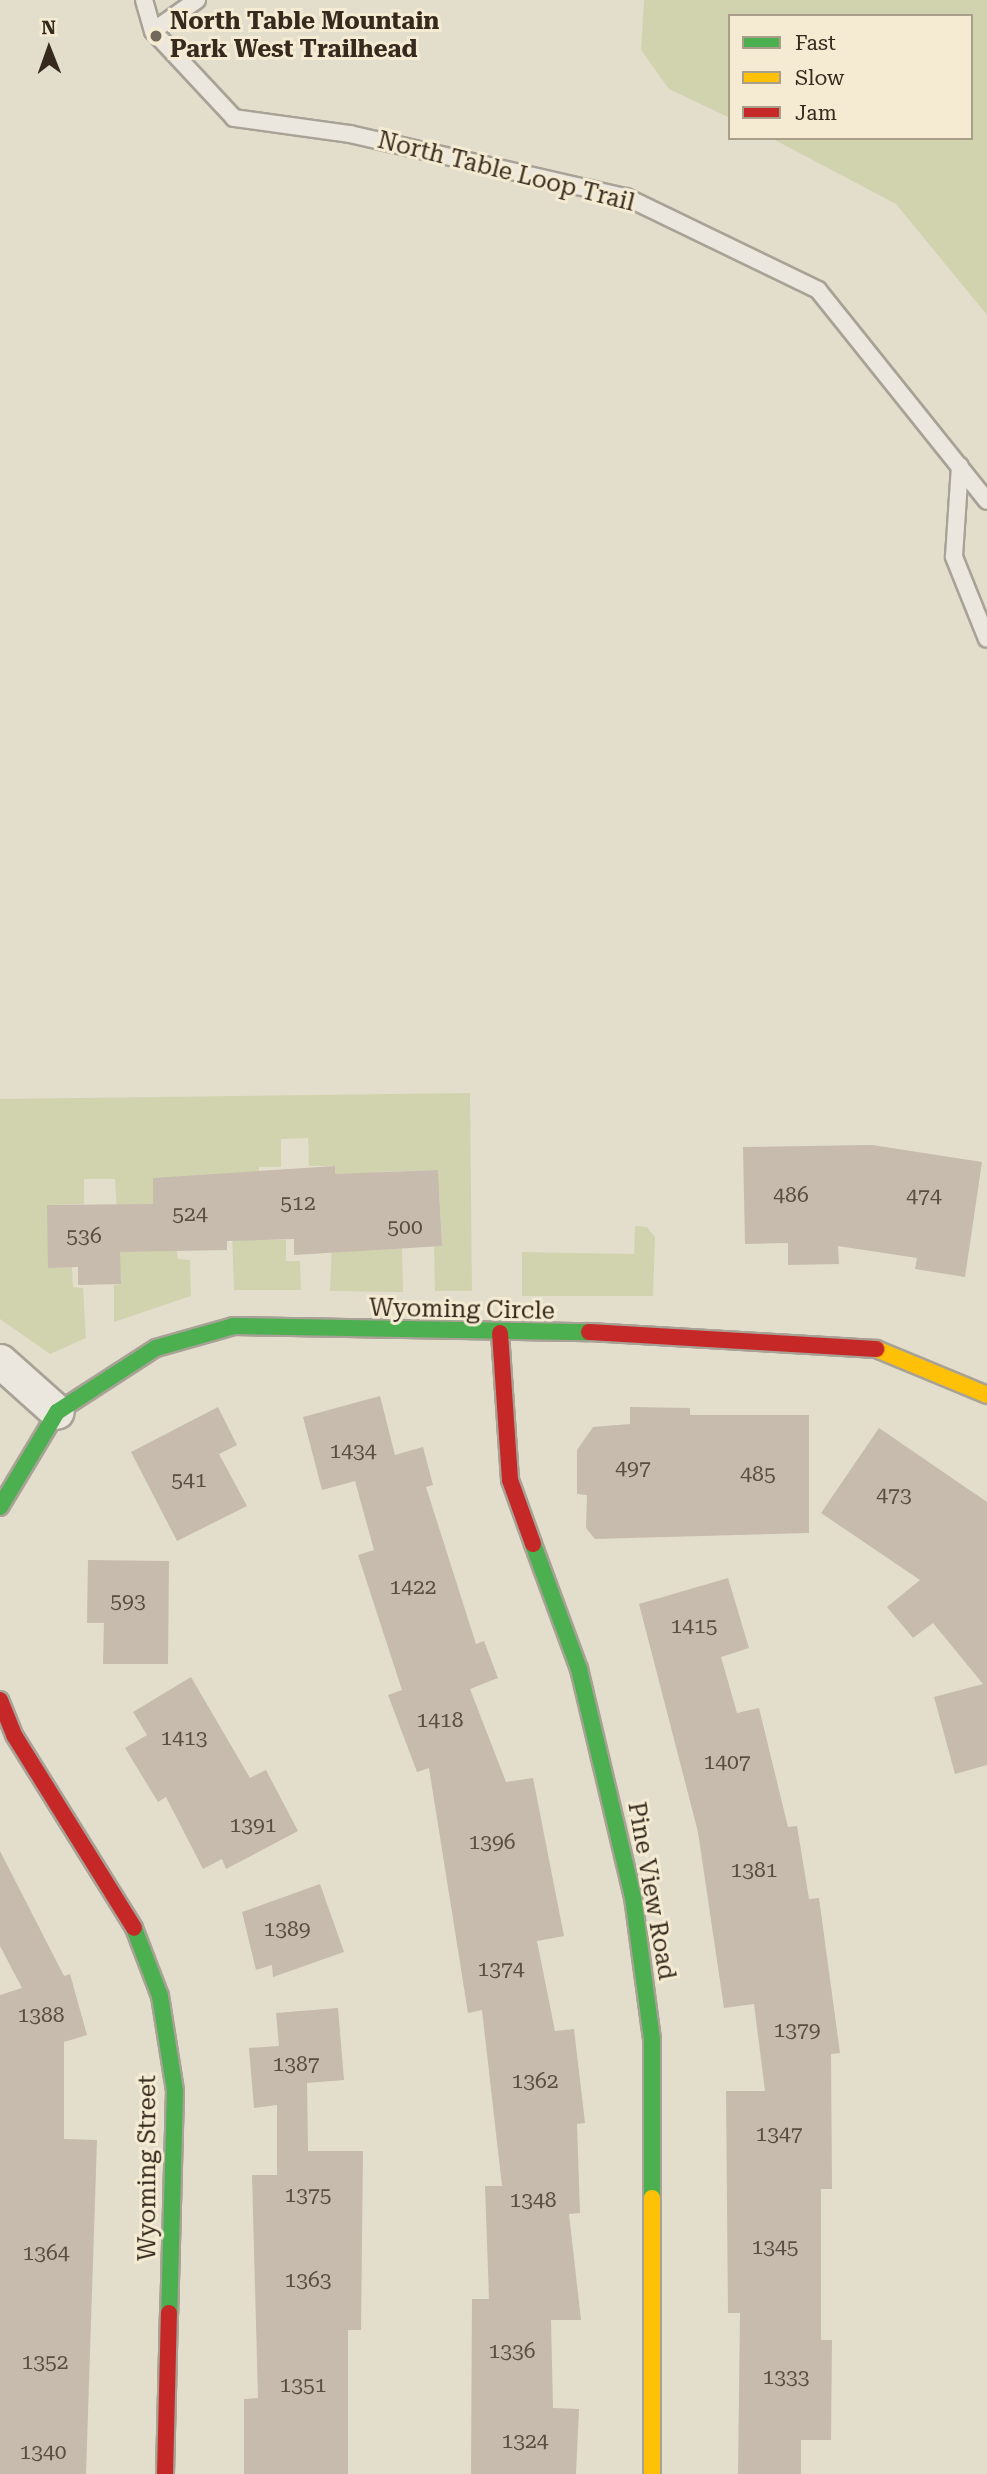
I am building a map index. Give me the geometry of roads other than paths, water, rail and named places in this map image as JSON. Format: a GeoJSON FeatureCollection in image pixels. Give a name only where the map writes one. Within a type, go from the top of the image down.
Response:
{"type":"FeatureCollection","features":[{"type":"Feature","properties":{"kind":"street","name":"Wyoming Circle"},"geometry":{"type":"LineString","coordinates":[[0,1507],[57,1412],[156,1348],[234,1326],[867,1345],[987,1395]]}},
{"type":"Feature","properties":{"kind":"street","name":"Pine View Road"},"geometry":{"type":"LineString","coordinates":[[500,1333],[510,1480],[579,1669],[637,1923],[652,2040],[652,2474]]}},
{"type":"Feature","properties":{"kind":"street"},"geometry":{"type":"LineString","coordinates":[[0,1361],[57,1412]]}},
{"type":"Feature","properties":{"kind":"street"},"geometry":{"type":"LineString","coordinates":[[0,1700],[7,1739]]}},
{"type":"Feature","properties":{"kind":"street","name":"Wyoming Street"},"geometry":{"type":"LineString","coordinates":[[7,1739],[142,1941],[160,1996],[175,2091],[165,2474]]}},
{"type":"Feature","properties":{"kind":"lane"},"geometry":{"type":"LineString","coordinates":[[144,0],[153,30],[197,0]]}},
{"type":"Feature","properties":{"kind":"lane","name":"North Table Loop Trail"},"geometry":{"type":"LineString","coordinates":[[153,30],[234,118],[351,134],[626,197],[818,290],[987,502]]}},
{"type":"Feature","properties":{"kind":"lane"},"geometry":{"type":"LineString","coordinates":[[960,466],[954,557],[987,639]]}},
{"type":"Feature","properties":{"kind":"place","name":"North Table Mountain Park West Trailhead"},"geometry":{"type":"Point","coordinates":[156,36]}}]}
